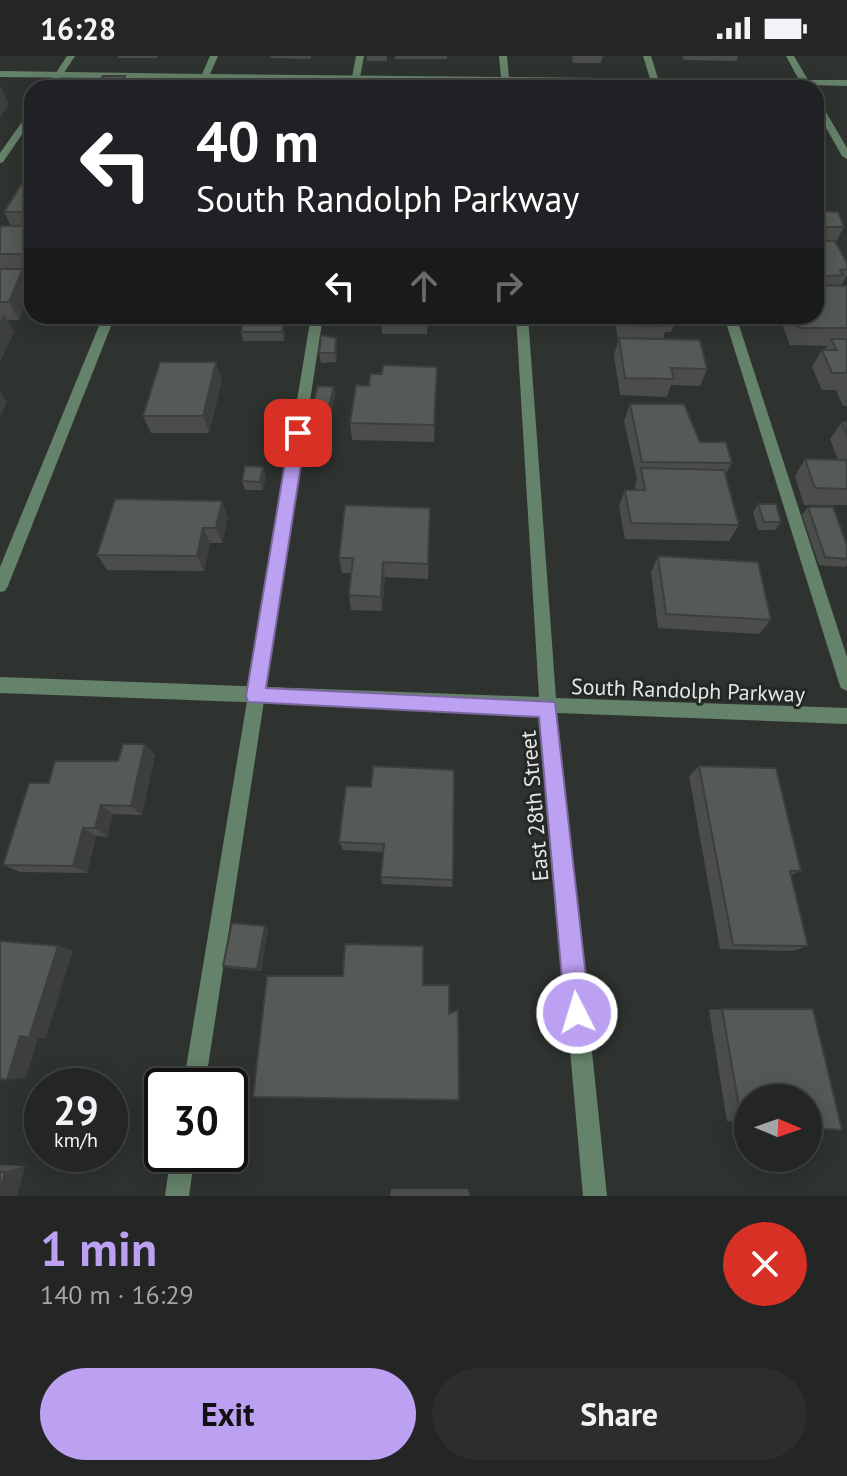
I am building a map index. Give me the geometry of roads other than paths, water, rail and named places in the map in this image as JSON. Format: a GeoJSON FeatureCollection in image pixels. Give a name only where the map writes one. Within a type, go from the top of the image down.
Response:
{"type":"FeatureCollection","features":[{"type":"Feature","properties":{"kind":"street"},"geometry":{"type":"LineString","coordinates":[[56,80],[71,56]]}},
{"type":"Feature","properties":{"kind":"street"},"geometry":{"type":"LineString","coordinates":[[203,80],[214,56]]}},
{"type":"Feature","properties":{"kind":"street"},"geometry":{"type":"LineString","coordinates":[[356,80],[360,56]]}},
{"type":"Feature","properties":{"kind":"street"},"geometry":{"type":"LineString","coordinates":[[503,56],[506,80]]}},
{"type":"Feature","properties":{"kind":"street"},"geometry":{"type":"LineString","coordinates":[[647,56],[654,80]]}},
{"type":"Feature","properties":{"kind":"street"},"geometry":{"type":"LineString","coordinates":[[790,56],[804,80]]}},
{"type":"Feature","properties":{"kind":"street"},"geometry":{"type":"LineString","coordinates":[[0,74],[291,80]]}},
{"type":"Feature","properties":{"kind":"street"},"geometry":{"type":"LineString","coordinates":[[824,84],[847,83]]}},
{"type":"Feature","properties":{"kind":"street"},"geometry":{"type":"LineString","coordinates":[[824,116],[847,156]]}},
{"type":"Feature","properties":{"kind":"street"},"geometry":{"type":"LineString","coordinates":[[0,160],[24,126]]}},
{"type":"Feature","properties":{"kind":"street"},"geometry":{"type":"LineString","coordinates":[[0,586],[106,324]]}},
{"type":"Feature","properties":{"kind":"street"},"geometry":{"type":"LineString","coordinates":[[197,1068],[316,324]]}},
{"type":"Feature","properties":{"kind":"street","name":"East 28th Street"},"geometry":{"type":"LineString","coordinates":[[523,324],[548,708],[595,1196]]}},
{"type":"Feature","properties":{"kind":"street"},"geometry":{"type":"LineString","coordinates":[[733,324],[847,683]]}},
{"type":"Feature","properties":{"kind":"street","name":"South Randolph Parkway"},"geometry":{"type":"LineString","coordinates":[[0,685],[548,708],[847,716]]}},
{"type":"Feature","properties":{"kind":"street"},"geometry":{"type":"LineString","coordinates":[[177,1196],[180,1172]]}}]}
